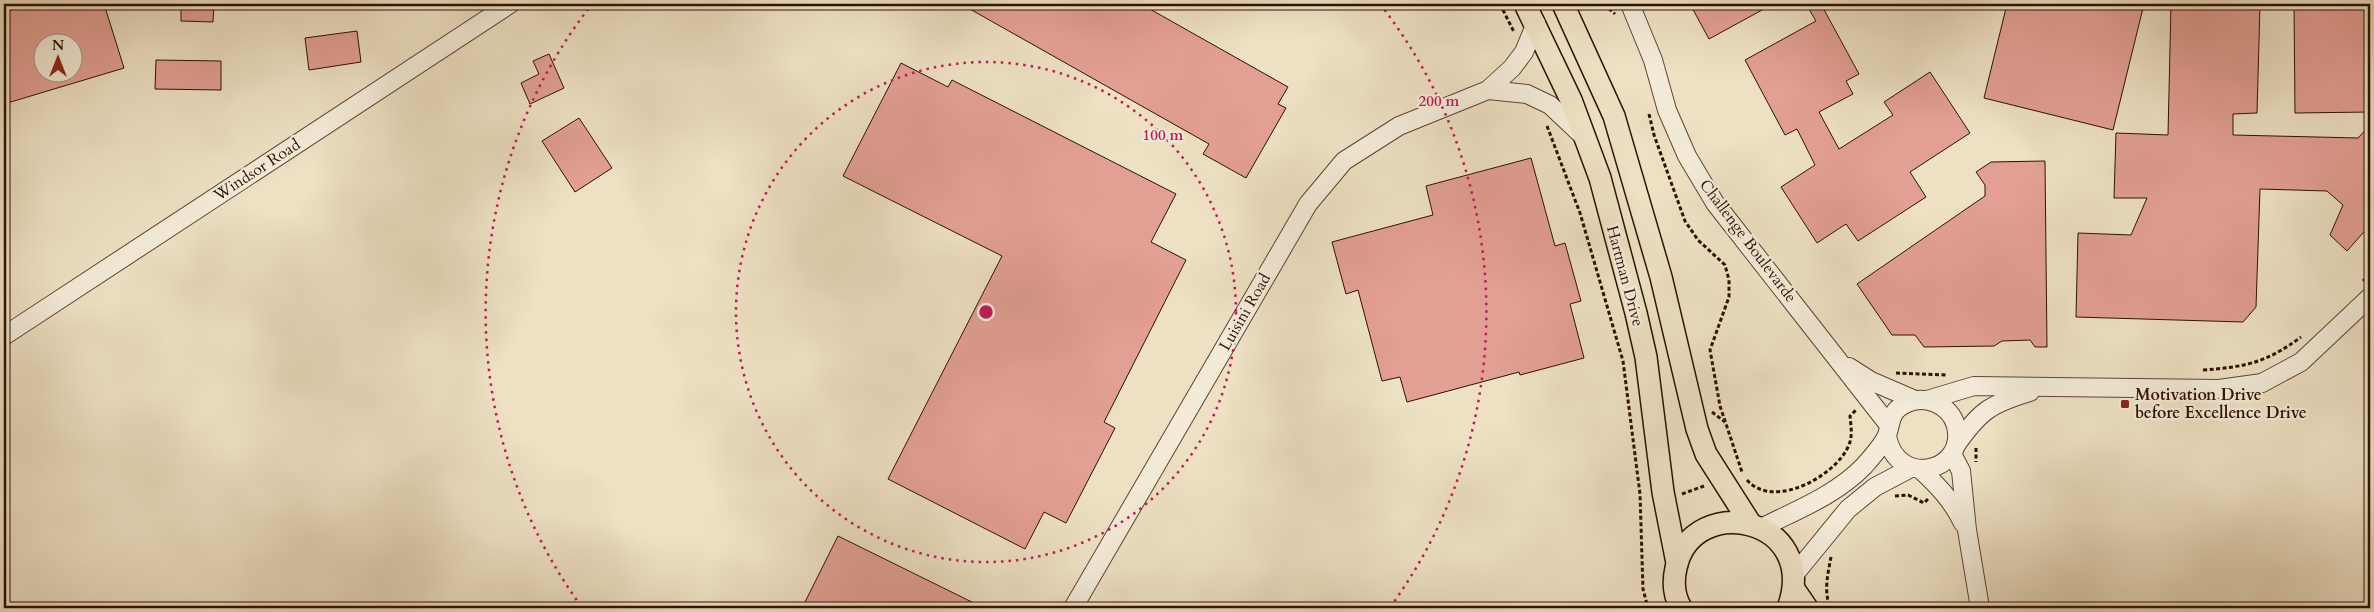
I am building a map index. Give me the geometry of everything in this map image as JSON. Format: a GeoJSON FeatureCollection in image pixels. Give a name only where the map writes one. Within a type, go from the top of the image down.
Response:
{"type":"FeatureCollection","features":[{"type":"Feature","properties":{"kind":"main road","name":"Hartman Drive"},"geometry":{"type":"LineString","coordinates":[[1525,4],[1536,23],[1571,100],[1600,178],[1646,357],[1664,496],[1677,563]]}},
{"type":"Feature","properties":{"kind":"main road","name":"Hartman Drive"},"geometry":{"type":"LineString","coordinates":[[1563,4],[1614,116],[1661,277],[1697,429],[1706,454],[1720,478],[1755,526],[1777,539],[1788,555],[1792,591]]}},
{"type":"Feature","properties":{"kind":"main road"},"geometry":{"type":"LineString","coordinates":[[1681,608],[1675,591],[1674,577],[1677,563],[1688,543],[1706,529],[1720,523],[1735,522],[1755,526]]}},
{"type":"Feature","properties":{"kind":"main road"},"geometry":{"type":"LineString","coordinates":[[1792,591],[1807,608]]}},
{"type":"Feature","properties":{"kind":"street","name":"Windsor Road"},"geometry":{"type":"LineString","coordinates":[[4,336],[510,4]]}},
{"type":"Feature","properties":{"kind":"street","name":"Challenge Boulevarde"},"geometry":{"type":"LineString","coordinates":[[1630,4],[1653,60],[1666,110],[1687,156],[1715,203],[1838,359],[1887,430]]}},
{"type":"Feature","properties":{"kind":"street","name":"Luisini Road"},"geometry":{"type":"LineString","coordinates":[[1073,608],[1308,204],[1344,161],[1399,126],[1488,90],[1512,68],[1522,55],[1536,23]]}},
{"type":"Feature","properties":{"kind":"street","name":"Luisini Road"},"geometry":{"type":"LineString","coordinates":[[1488,90],[1527,94],[1550,105],[1585,138]]}},
{"type":"Feature","properties":{"kind":"street"},"geometry":{"type":"LineString","coordinates":[[1755,526],[1841,486],[1864,466],[1887,430],[1894,413],[1903,405],[1959,389],[1987,386],[2218,389],[2262,383],[2301,362],[2363,292]]}},
{"type":"Feature","properties":{"kind":"street","name":"Challenge Boulevarde"},"geometry":{"type":"LineString","coordinates":[[1838,359],[1880,386],[1921,400]]}},
{"type":"Feature","properties":{"kind":"street"},"geometry":{"type":"LineString","coordinates":[[1792,591],[1848,509],[1876,487],[1915,469],[1938,466],[1954,449],[1976,417],[2002,400],[2045,387]]}},
{"type":"Feature","properties":{"kind":"street"},"geometry":{"type":"LineString","coordinates":[[1921,400],[1941,405],[1952,416],[1957,435],[1954,449],[1961,471],[1967,530],[1980,608]]}},
{"type":"Feature","properties":{"kind":"street"},"geometry":{"type":"LineString","coordinates":[[1887,430],[1894,456],[1901,463],[1915,469],[1939,487],[1954,504],[1967,530]]}},
{"type":"Feature","properties":{"kind":"path"},"geometry":{"type":"LineString","coordinates":[[1500,4],[1511,25],[1522,55]]}},
{"type":"Feature","properties":{"kind":"path"},"geometry":{"type":"LineString","coordinates":[[1604,4],[1617,17]]}},
{"type":"Feature","properties":{"kind":"path"},"geometry":{"type":"LineString","coordinates":[[1647,108],[1654,134],[1685,220],[1698,240],[1725,265],[1729,280],[1729,296],[1710,350],[1720,406],[1740,469],[1748,481],[1756,488],[1769,492],[1784,492],[1808,484],[1834,465],[1848,448],[1852,433],[1850,416],[1867,399]]}},
{"type":"Feature","properties":{"kind":"path"},"geometry":{"type":"LineString","coordinates":[[1544,119],[1580,213],[1623,361],[1640,494],[1643,589],[1648,608]]}},
{"type":"Feature","properties":{"kind":"path"},"geometry":{"type":"LineString","coordinates":[[2363,292],[2370,274]]}},
{"type":"Feature","properties":{"kind":"path"},"geometry":{"type":"LineString","coordinates":[[2201,370],[2238,367],[2278,354],[2306,333]]}},
{"type":"Feature","properties":{"kind":"path"},"geometry":{"type":"LineString","coordinates":[[1880,386],[1894,373],[1903,373],[1950,375],[1959,389]]}},
{"type":"Feature","properties":{"kind":"path"},"geometry":{"type":"LineString","coordinates":[[1961,471],[1976,465],[1975,439],[1982,427],[1976,417]]}},
{"type":"Feature","properties":{"kind":"path"},"geometry":{"type":"LineString","coordinates":[[1640,494],[1677,496],[1740,469]]}},
{"type":"Feature","properties":{"kind":"path"},"geometry":{"type":"LineString","coordinates":[[1890,496],[1908,495],[1924,503],[1939,487]]}},
{"type":"Feature","properties":{"kind":"path"},"geometry":{"type":"LineString","coordinates":[[1831,555],[1827,578],[1831,608]]}},
{"type":"Feature","properties":{"kind":"building"},"geometry":{"type":"Polygon","coordinates":[[[31,4],[104,4],[124,68],[82,81],[82,32],[32,32],[32,82],[77,82],[4,104],[4,12],[31,4]]]}},
{"type":"Feature","properties":{"kind":"building"},"geometry":{"type":"Polygon","coordinates":[[[181,4],[214,4],[213,22],[181,21],[181,4]]]}},
{"type":"Feature","properties":{"kind":"building"},"geometry":{"type":"Polygon","coordinates":[[[961,4],[1141,4],[1288,87],[1278,104],[1286,108],[1246,178],[1203,154],[1209,144],[961,4]]]}},
{"type":"Feature","properties":{"kind":"building"},"geometry":{"type":"Polygon","coordinates":[[[1690,4],[1773,4],[1709,39],[1690,4]]]}},
{"type":"Feature","properties":{"kind":"building"},"geometry":{"type":"Polygon","coordinates":[[[1806,4],[1821,4],[1859,74],[1846,81],[1853,94],[1819,112],[1839,149],[1893,115],[1884,102],[1930,72],[1970,133],[1910,172],[1926,197],[1858,241],[1846,224],[1817,243],[1781,187],[1815,165],[1797,129],[1785,135],[1745,60],[1816,21],[1806,4]]]}},
{"type":"Feature","properties":{"kind":"building"},"geometry":{"type":"Polygon","coordinates":[[[2007,4],[2144,4],[2113,130],[1984,98],[2007,4]]]}},
{"type":"Feature","properties":{"kind":"building"},"geometry":{"type":"Polygon","coordinates":[[[2171,4],[2260,4],[2257,113],[2233,114],[2233,135],[2358,138],[2370,125],[2370,225],[2347,251],[2330,235],[2343,205],[2327,191],[2260,189],[2256,307],[2243,322],[2076,317],[2078,233],[2131,235],[2147,198],[2114,198],[2116,133],[2168,135],[2171,4]]]}},
{"type":"Feature","properties":{"kind":"building"},"geometry":{"type":"Polygon","coordinates":[[[2294,4],[2370,4],[2370,112],[2295,113],[2294,4]]]}},
{"type":"Feature","properties":{"kind":"building"},"geometry":{"type":"Polygon","coordinates":[[[357,31],[361,62],[309,70],[305,38],[357,31]]]}},
{"type":"Feature","properties":{"kind":"building"},"geometry":{"type":"Polygon","coordinates":[[[549,54],[564,88],[530,104],[521,83],[539,74],[533,61],[549,54]]]}},
{"type":"Feature","properties":{"kind":"building"},"geometry":{"type":"Polygon","coordinates":[[[156,60],[221,61],[221,90],[155,89],[156,60]]]}},
{"type":"Feature","properties":{"kind":"building"},"geometry":{"type":"Polygon","coordinates":[[[901,63],[948,87],[952,80],[1176,194],[1151,242],[1186,260],[1104,422],[1115,428],[1066,523],[1044,512],[1025,549],[888,479],[1002,256],[843,176],[901,63]]]}},
{"type":"Feature","properties":{"kind":"building"},"geometry":{"type":"Polygon","coordinates":[[[579,118],[612,168],[575,192],[542,141],[579,118]]]}},
{"type":"Feature","properties":{"kind":"building"},"geometry":{"type":"Polygon","coordinates":[[[1531,158],[1555,246],[1565,243],[1581,301],[1570,304],[1584,358],[1520,375],[1519,372],[1407,402],[1400,377],[1382,381],[1358,290],[1346,294],[1332,242],[1433,215],[1426,186],[1531,158]]]}},
{"type":"Feature","properties":{"kind":"building"},"geometry":{"type":"Polygon","coordinates":[[[2045,161],[2047,347],[2035,347],[2030,340],[2002,341],[1994,346],[1924,347],[1915,335],[1892,335],[1857,284],[1985,196],[1985,185],[1976,172],[1991,162],[2045,161]]]}},
{"type":"Feature","properties":{"kind":"building"},"geometry":{"type":"Polygon","coordinates":[[[838,536],[984,608],[802,608],[838,536]]]}},
{"type":"Feature","properties":{"kind":"place","name":"Motivation Drive before Excellence Drive"},"geometry":{"type":"Point","coordinates":[2125,404]}}]}
